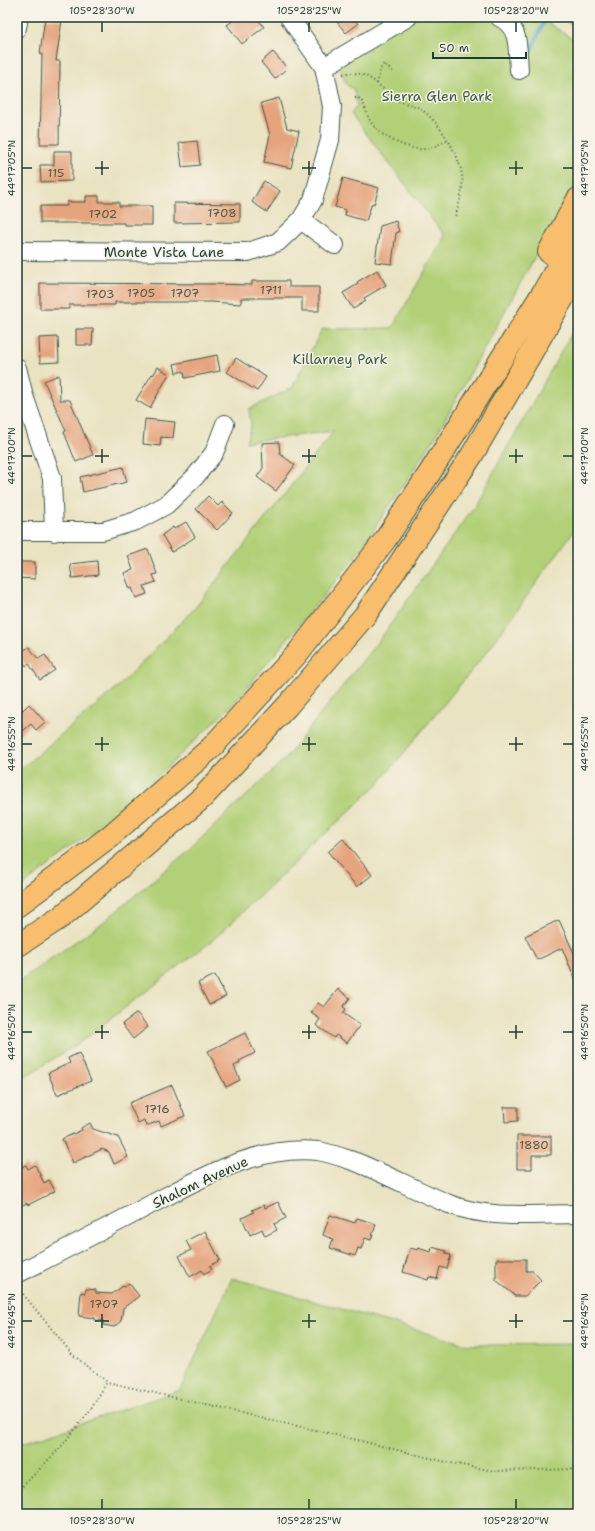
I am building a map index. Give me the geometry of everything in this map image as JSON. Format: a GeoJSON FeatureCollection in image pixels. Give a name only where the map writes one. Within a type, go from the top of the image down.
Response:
{"type":"FeatureCollection","features":[{"type":"Feature","properties":{"kind":"highway"},"geometry":{"type":"LineString","coordinates":[[429,474],[578,198]]}},
{"type":"Feature","properties":{"kind":"highway"},"geometry":{"type":"LineString","coordinates":[[17,906],[109,838],[211,748],[297,654],[385,540],[429,474],[544,291],[578,231]]}},
{"type":"Feature","properties":{"kind":"highway"},"geometry":{"type":"LineString","coordinates":[[17,946],[61,917],[202,797],[288,705],[366,614],[472,456],[578,272]]}},
{"type":"Feature","properties":{"kind":"street"},"geometry":{"type":"LineString","coordinates":[[17,28],[19,17]]}},
{"type":"Feature","properties":{"kind":"street"},"geometry":{"type":"LineString","coordinates":[[289,17],[332,71],[408,17]]}},
{"type":"Feature","properties":{"kind":"street"},"geometry":{"type":"LineString","coordinates":[[499,17],[507,21],[516,34],[519,70]]}},
{"type":"Feature","properties":{"kind":"street","name":"Monte Vista Lane"},"geometry":{"type":"LineString","coordinates":[[17,251],[248,252],[278,242],[301,220],[313,200],[330,140],[332,71]]}},
{"type":"Feature","properties":{"kind":"street"},"geometry":{"type":"LineString","coordinates":[[301,220],[335,245]]}},
{"type":"Feature","properties":{"kind":"street"},"geometry":{"type":"LineString","coordinates":[[17,368],[24,396],[52,478],[54,532]]}},
{"type":"Feature","properties":{"kind":"street"},"geometry":{"type":"LineString","coordinates":[[17,531],[103,531],[136,521],[166,505],[195,478],[214,453],[225,424]]}},
{"type":"Feature","properties":{"kind":"street","name":"Shalom Avenue"},"geometry":{"type":"LineString","coordinates":[[17,1274],[238,1162],[264,1154],[292,1151],[319,1151],[346,1158],[378,1171],[450,1205],[479,1212],[509,1214],[578,1214]]}},
{"type":"Feature","properties":{"kind":"path"},"geometry":{"type":"LineString","coordinates":[[377,84],[381,68],[384,64],[394,73]]}},
{"type":"Feature","properties":{"kind":"path"},"geometry":{"type":"LineString","coordinates":[[332,71],[361,74],[397,99],[420,109],[435,121],[448,140],[458,161],[462,175],[462,189],[455,217]]}},
{"type":"Feature","properties":{"kind":"path"},"geometry":{"type":"LineString","coordinates":[[355,98],[359,98],[363,102],[373,127],[382,134],[402,144],[414,149],[425,149],[448,140]]}},
{"type":"Feature","properties":{"kind":"path"},"geometry":{"type":"LineString","coordinates":[[17,1287],[73,1355],[107,1382],[446,1462],[494,1471],[578,1469]]}},
{"type":"Feature","properties":{"kind":"path"},"geometry":{"type":"LineString","coordinates":[[17,1492],[60,1448],[91,1409],[107,1382]]}},
{"type":"Feature","properties":{"kind":"green space"},"geometry":{"type":"Polygon","coordinates":[[[380,17],[533,17],[548,23],[578,42],[578,179],[433,441],[354,559],[235,702],[124,809],[17,890],[17,772],[120,685],[195,608],[334,431],[246,442],[251,425],[249,409],[292,388],[322,329],[392,328],[445,236],[351,114],[357,106],[354,90],[346,84],[333,48],[380,23],[380,17]]]}},
{"type":"Feature","properties":{"kind":"green space"},"geometry":{"type":"Polygon","coordinates":[[[578,322],[578,525],[487,652],[378,784],[213,940],[78,1044],[17,1081],[17,982],[101,924],[189,850],[285,759],[383,635],[475,505],[578,322]]]}},
{"type":"Feature","properties":{"kind":"green space"},"geometry":{"type":"Polygon","coordinates":[[[232,1278],[469,1345],[578,1344],[578,1514],[17,1514],[17,1445],[180,1390],[232,1278]]]}},
{"type":"Feature","properties":{"kind":"building"},"geometry":{"type":"Polygon","coordinates":[[[238,17],[256,17],[264,27],[242,44],[227,25],[238,17]]]}},
{"type":"Feature","properties":{"kind":"building"},"geometry":{"type":"Polygon","coordinates":[[[333,17],[353,17],[358,24],[346,33],[333,17]]]}},
{"type":"Feature","properties":{"kind":"building"},"geometry":{"type":"Polygon","coordinates":[[[45,18],[62,20],[56,61],[60,61],[59,144],[40,144],[42,54],[40,53],[45,18]]]}},
{"type":"Feature","properties":{"kind":"building"},"geometry":{"type":"Polygon","coordinates":[[[273,52],[287,68],[275,79],[261,62],[273,52]]]}},
{"type":"Feature","properties":{"kind":"building"},"geometry":{"type":"Polygon","coordinates":[[[279,98],[287,128],[299,131],[291,168],[264,162],[270,135],[261,103],[279,98]]]}},
{"type":"Feature","properties":{"kind":"building"},"geometry":{"type":"Polygon","coordinates":[[[197,141],[200,165],[182,167],[179,143],[197,141]]]}},
{"type":"Feature","properties":{"kind":"building"},"geometry":{"type":"Polygon","coordinates":[[[54,151],[72,151],[72,181],[41,182],[40,165],[54,165],[54,151]]]}},
{"type":"Feature","properties":{"kind":"building"},"geometry":{"type":"Polygon","coordinates":[[[343,178],[379,188],[374,204],[372,203],[366,221],[345,215],[346,210],[335,207],[343,178]]]}},
{"type":"Feature","properties":{"kind":"building"},"geometry":{"type":"Polygon","coordinates":[[[264,181],[280,191],[267,212],[252,202],[264,181]]]}},
{"type":"Feature","properties":{"kind":"building"},"geometry":{"type":"Polygon","coordinates":[[[86,196],[99,196],[99,202],[119,202],[119,206],[152,206],[152,225],[124,225],[124,223],[40,223],[40,206],[67,206],[67,202],[86,202],[86,196]]]}},
{"type":"Feature","properties":{"kind":"building"},"geometry":{"type":"Polygon","coordinates":[[[174,203],[240,204],[240,222],[174,223],[174,203]]]}},
{"type":"Feature","properties":{"kind":"building"},"geometry":{"type":"Polygon","coordinates":[[[396,221],[399,232],[396,233],[392,264],[375,262],[380,226],[396,221]]]}},
{"type":"Feature","properties":{"kind":"building"},"geometry":{"type":"Polygon","coordinates":[[[377,270],[386,285],[364,298],[366,301],[353,309],[343,293],[358,284],[357,282],[377,270]]]}},
{"type":"Feature","properties":{"kind":"building"},"geometry":{"type":"Polygon","coordinates":[[[252,281],[289,281],[289,287],[319,287],[319,311],[302,311],[302,298],[241,298],[241,304],[211,302],[115,302],[115,305],[69,305],[69,309],[40,309],[40,283],[252,285],[252,281]]]}},
{"type":"Feature","properties":{"kind":"building"},"geometry":{"type":"Polygon","coordinates":[[[76,329],[93,329],[92,345],[76,345],[76,329]]]}},
{"type":"Feature","properties":{"kind":"building"},"geometry":{"type":"Polygon","coordinates":[[[58,337],[59,362],[40,363],[39,338],[58,337]]]}},
{"type":"Feature","properties":{"kind":"building"},"geometry":{"type":"Polygon","coordinates":[[[217,355],[220,371],[185,378],[184,371],[176,373],[174,364],[217,355]]]}},
{"type":"Feature","properties":{"kind":"building"},"geometry":{"type":"Polygon","coordinates":[[[236,358],[266,377],[257,391],[227,372],[236,358]]]}},
{"type":"Feature","properties":{"kind":"building"},"geometry":{"type":"Polygon","coordinates":[[[158,367],[169,374],[150,408],[136,400],[158,367]]]}},
{"type":"Feature","properties":{"kind":"building"},"geometry":{"type":"Polygon","coordinates":[[[59,375],[60,400],[70,400],[93,455],[76,462],[64,432],[66,431],[44,381],[59,375]]]}},
{"type":"Feature","properties":{"kind":"building"},"geometry":{"type":"Polygon","coordinates":[[[145,419],[175,422],[173,438],[161,437],[160,446],[143,444],[145,419]]]}},
{"type":"Feature","properties":{"kind":"building"},"geometry":{"type":"Polygon","coordinates":[[[279,442],[280,454],[295,465],[276,491],[257,477],[263,468],[262,443],[279,442]]]}},
{"type":"Feature","properties":{"kind":"building"},"geometry":{"type":"Polygon","coordinates":[[[123,467],[127,482],[83,492],[80,477],[123,467]]]}},
{"type":"Feature","properties":{"kind":"building"},"geometry":{"type":"Polygon","coordinates":[[[208,496],[218,506],[222,502],[233,513],[217,530],[196,509],[208,496]]]}},
{"type":"Feature","properties":{"kind":"building"},"geometry":{"type":"Polygon","coordinates":[[[186,522],[195,537],[172,552],[162,535],[173,527],[174,529],[186,522]]]}},
{"type":"Feature","properties":{"kind":"building"},"geometry":{"type":"Polygon","coordinates":[[[148,549],[157,574],[153,575],[156,582],[144,586],[147,594],[136,598],[132,588],[130,589],[124,573],[133,570],[128,556],[148,549]]]}},
{"type":"Feature","properties":{"kind":"building"},"geometry":{"type":"Polygon","coordinates":[[[97,561],[98,575],[72,578],[70,564],[97,561]]]}},
{"type":"Feature","properties":{"kind":"building"},"geometry":{"type":"Polygon","coordinates":[[[17,562],[35,562],[35,579],[17,578],[17,562]]]}},
{"type":"Feature","properties":{"kind":"building"},"geometry":{"type":"Polygon","coordinates":[[[29,647],[38,659],[45,655],[55,670],[40,680],[29,664],[26,666],[18,654],[29,647]]]}},
{"type":"Feature","properties":{"kind":"building"},"geometry":{"type":"Polygon","coordinates":[[[17,703],[23,710],[29,704],[45,722],[36,730],[31,724],[17,736],[17,703]]]}},
{"type":"Feature","properties":{"kind":"building"},"geometry":{"type":"Polygon","coordinates":[[[343,839],[372,875],[357,887],[328,852],[343,839]]]}},
{"type":"Feature","properties":{"kind":"building"},"geometry":{"type":"Polygon","coordinates":[[[559,920],[578,962],[578,986],[562,948],[537,960],[525,936],[559,920]]]}},
{"type":"Feature","properties":{"kind":"building"},"geometry":{"type":"Polygon","coordinates":[[[215,975],[226,996],[209,1005],[198,983],[215,975]]]}},
{"type":"Feature","properties":{"kind":"building"},"geometry":{"type":"Polygon","coordinates":[[[338,989],[350,998],[343,1007],[346,1009],[343,1013],[360,1025],[347,1043],[336,1035],[334,1038],[316,1025],[320,1019],[311,1013],[318,1003],[324,1007],[338,989]]]}},
{"type":"Feature","properties":{"kind":"building"},"geometry":{"type":"Polygon","coordinates":[[[137,1013],[148,1027],[133,1039],[122,1024],[137,1013]]]}},
{"type":"Feature","properties":{"kind":"building"},"geometry":{"type":"Polygon","coordinates":[[[245,1033],[255,1053],[239,1061],[240,1063],[234,1066],[240,1080],[226,1087],[208,1051],[245,1033]]]}},
{"type":"Feature","properties":{"kind":"building"},"geometry":{"type":"Polygon","coordinates":[[[79,1053],[91,1081],[57,1095],[48,1073],[70,1063],[68,1058],[79,1053]]]}},
{"type":"Feature","properties":{"kind":"building"},"geometry":{"type":"Polygon","coordinates":[[[172,1085],[185,1116],[161,1126],[159,1121],[146,1126],[144,1120],[138,1123],[129,1103],[172,1085]]]}},
{"type":"Feature","properties":{"kind":"building"},"geometry":{"type":"Polygon","coordinates":[[[504,1107],[518,1107],[518,1121],[505,1122],[504,1107]]]}},
{"type":"Feature","properties":{"kind":"building"},"geometry":{"type":"Polygon","coordinates":[[[90,1123],[93,1129],[118,1137],[128,1157],[114,1164],[109,1152],[102,1149],[73,1163],[62,1139],[82,1130],[81,1128],[90,1123]]]}},
{"type":"Feature","properties":{"kind":"building"},"geometry":{"type":"Polygon","coordinates":[[[517,1136],[551,1136],[551,1155],[532,1155],[532,1169],[517,1169],[517,1136]]]}},
{"type":"Feature","properties":{"kind":"building"},"geometry":{"type":"Polygon","coordinates":[[[26,1165],[28,1169],[35,1165],[44,1183],[49,1180],[55,1191],[28,1205],[27,1203],[21,1206],[17,1200],[17,1169],[26,1165]]]}},
{"type":"Feature","properties":{"kind":"building"},"geometry":{"type":"Polygon","coordinates":[[[278,1202],[286,1218],[274,1224],[277,1230],[265,1236],[262,1229],[250,1235],[242,1218],[254,1212],[252,1210],[264,1205],[265,1208],[278,1202]]]}},
{"type":"Feature","properties":{"kind":"building"},"geometry":{"type":"Polygon","coordinates":[[[330,1215],[355,1223],[357,1218],[376,1224],[371,1240],[365,1238],[361,1249],[358,1248],[355,1256],[330,1248],[333,1239],[323,1235],[330,1215]]]}},
{"type":"Feature","properties":{"kind":"building"},"geometry":{"type":"Polygon","coordinates":[[[205,1231],[220,1260],[210,1266],[212,1269],[204,1274],[202,1270],[190,1277],[179,1256],[191,1250],[186,1241],[205,1231]]]}},
{"type":"Feature","properties":{"kind":"building"},"geometry":{"type":"Polygon","coordinates":[[[432,1247],[446,1251],[446,1254],[451,1255],[447,1269],[440,1267],[437,1279],[429,1277],[428,1280],[403,1272],[410,1248],[418,1250],[418,1248],[431,1252],[432,1247]]]}},
{"type":"Feature","properties":{"kind":"building"},"geometry":{"type":"Polygon","coordinates":[[[496,1259],[526,1259],[526,1271],[533,1271],[541,1280],[525,1296],[514,1296],[496,1280],[496,1259]]]}},
{"type":"Feature","properties":{"kind":"building"},"geometry":{"type":"Polygon","coordinates":[[[129,1283],[139,1296],[123,1308],[121,1321],[114,1327],[103,1325],[104,1321],[95,1320],[95,1318],[79,1316],[81,1292],[85,1293],[86,1289],[96,1290],[96,1293],[112,1294],[129,1283]]]}},
{"type":"Feature","properties":{"kind":"waterway"},"geometry":{"type":"LineString","coordinates":[[530,53],[546,17]]}},
{"type":"Feature","properties":{"kind":"waterway"},"geometry":{"type":"LineString","coordinates":[[564,17],[578,28]]}},
{"type":"Feature","properties":{"kind":"park label","name":"Sierra Glen Park"},"geometry":{"type":"Point","coordinates":[437,96]}},
{"type":"Feature","properties":{"kind":"park label","name":"Killarney Park"},"geometry":{"type":"Point","coordinates":[340,359]}}]}
